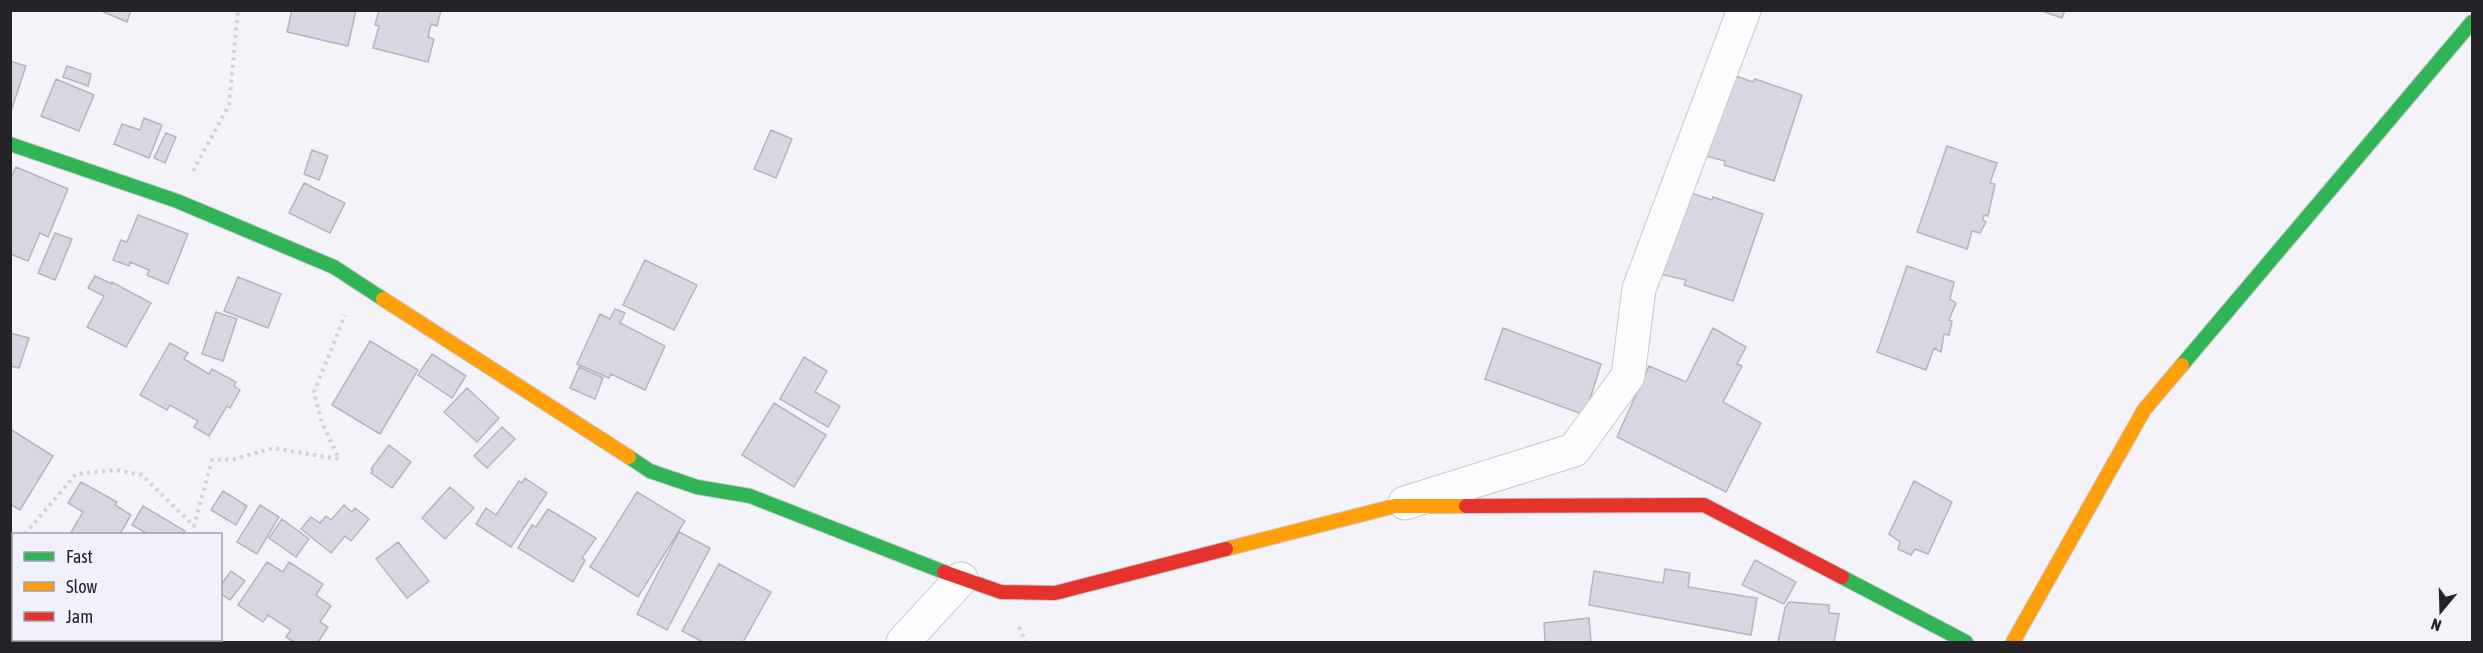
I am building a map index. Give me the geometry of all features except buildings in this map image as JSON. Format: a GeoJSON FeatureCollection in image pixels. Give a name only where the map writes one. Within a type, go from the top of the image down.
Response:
{"type":"FeatureCollection","features":[{"type":"Feature","properties":{"kind":"street"},"geometry":{"type":"LineString","coordinates":[[10,144],[177,201],[334,267],[650,471],[698,487],[750,496],[961,579],[1001,592],[1055,593],[1395,506],[1574,450],[1628,376],[1639,289],[1744,10]]}},
{"type":"Feature","properties":{"kind":"street"},"geometry":{"type":"LineString","coordinates":[[2013,642],[2144,410],[2472,22]]}},
{"type":"Feature","properties":{"kind":"street"},"geometry":{"type":"LineString","coordinates":[[1395,506],[1704,505],[1966,642]]}},
{"type":"Feature","properties":{"kind":"street"},"geometry":{"type":"LineString","coordinates":[[903,642],[961,579]]}},
{"type":"Feature","properties":{"kind":"path"},"geometry":{"type":"LineString","coordinates":[[177,201],[228,105],[238,10]]}},
{"type":"Feature","properties":{"kind":"path"},"geometry":{"type":"LineString","coordinates":[[26,533],[76,474],[116,470],[142,475],[194,526],[212,460],[235,459],[273,448],[339,459],[321,420],[314,392],[348,304],[334,267]]}},
{"type":"Feature","properties":{"kind":"traffic: fast"},"geometry":{"type":"LineString","coordinates":[[2182,365],[2472,22]]}},
{"type":"Feature","properties":{"kind":"traffic: fast"},"geometry":{"type":"LineString","coordinates":[[10,144],[177,201],[334,267],[383,299]]}},
{"type":"Feature","properties":{"kind":"traffic: fast"},"geometry":{"type":"LineString","coordinates":[[629,457],[650,471],[697,487],[750,496],[944,572]]}},
{"type":"Feature","properties":{"kind":"traffic: fast"},"geometry":{"type":"LineString","coordinates":[[1842,577],[1966,642]]}},
{"type":"Feature","properties":{"kind":"traffic: slow"},"geometry":{"type":"LineString","coordinates":[[383,299],[629,457]]}},
{"type":"Feature","properties":{"kind":"traffic: slow"},"geometry":{"type":"LineString","coordinates":[[2013,642],[2144,410],[2182,365]]}},
{"type":"Feature","properties":{"kind":"traffic: slow"},"geometry":{"type":"LineString","coordinates":[[1226,549],[1395,506],[1466,506]]}},
{"type":"Feature","properties":{"kind":"traffic: jam"},"geometry":{"type":"LineString","coordinates":[[1466,506],[1704,505],[1842,577]]}},
{"type":"Feature","properties":{"kind":"traffic: jam"},"geometry":{"type":"LineString","coordinates":[[944,572],[1001,592],[1055,593],[1226,549]]}}]}
